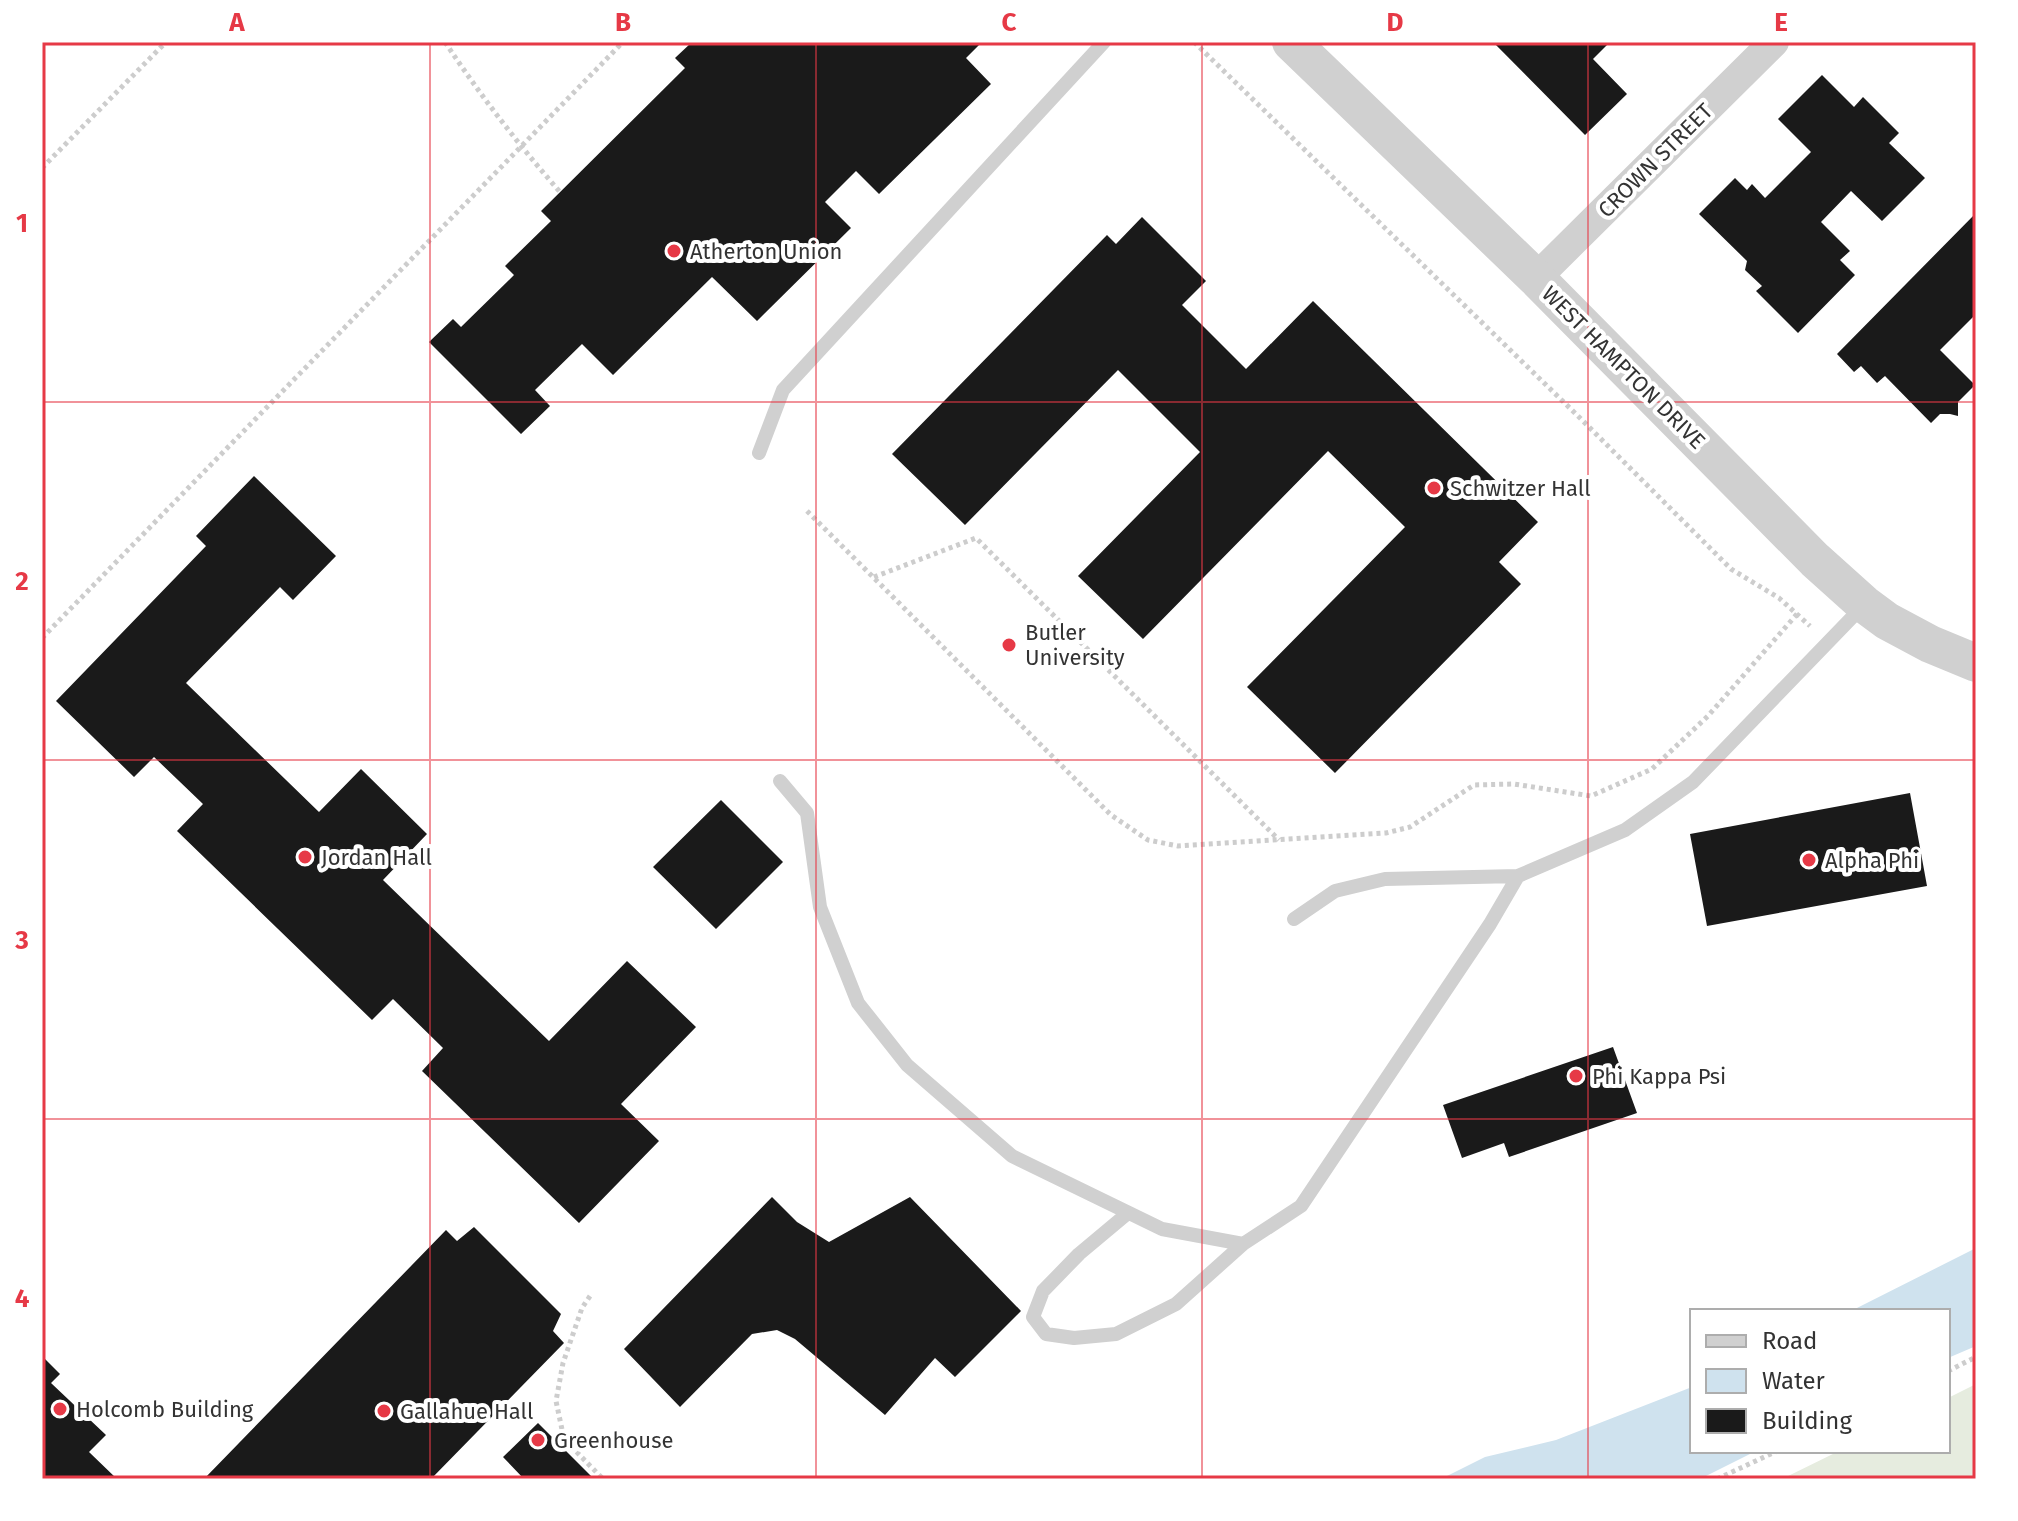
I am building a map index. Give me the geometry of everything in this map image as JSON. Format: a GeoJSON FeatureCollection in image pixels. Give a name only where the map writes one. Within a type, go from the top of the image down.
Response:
{"type":"FeatureCollection","features":[{"type":"Feature","properties":{"kind":"street","name":"WEST HAMPTON DRIVE"},"geometry":{"type":"LineString","coordinates":[[1291,42],[1536,278],[1815,560],[1887,621],[1930,644],[1976,663]]}},
{"type":"Feature","properties":{"kind":"street","name":"CROWN STREET"},"geometry":{"type":"LineString","coordinates":[[1536,278],[1774,42]]}},
{"type":"Feature","properties":{"kind":"lane"},"geometry":{"type":"LineString","coordinates":[[759,453],[783,390],[1104,42]]}},
{"type":"Feature","properties":{"kind":"lane"},"geometry":{"type":"LineString","coordinates":[[1294,919],[1335,891],[1385,879],[1518,876],[1625,830],[1693,782],[1864,604]]}},
{"type":"Feature","properties":{"kind":"lane"},"geometry":{"type":"LineString","coordinates":[[780,781],[807,813],[820,907],[858,1003],[907,1065],[1012,1156],[1162,1229],[1243,1244]]}},
{"type":"Feature","properties":{"kind":"lane"},"geometry":{"type":"LineString","coordinates":[[1128,1213],[1079,1254],[1043,1291],[1033,1317],[1046,1334],[1074,1338],[1116,1334],[1176,1304],[1243,1244],[1301,1206],[1490,924],[1518,876]]}},
{"type":"Feature","properties":{"kind":"path"},"geometry":{"type":"LineString","coordinates":[[42,168],[166,42]]}},
{"type":"Feature","properties":{"kind":"path"},"geometry":{"type":"LineString","coordinates":[[445,42],[521,147],[560,192]]}},
{"type":"Feature","properties":{"kind":"path"},"geometry":{"type":"LineString","coordinates":[[42,638],[623,42]]}},
{"type":"Feature","properties":{"kind":"path"},"geometry":{"type":"LineString","coordinates":[[1194,42],[1731,569],[1779,598],[1810,626]]}},
{"type":"Feature","properties":{"kind":"path"},"geometry":{"type":"LineString","coordinates":[[807,511],[1111,815],[1148,840],[1178,846],[1386,833],[1410,827],[1474,785],[1514,784],[1591,796],[1652,769],[1708,716],[1797,614]]}},
{"type":"Feature","properties":{"kind":"path"},"geometry":{"type":"LineString","coordinates":[[874,577],[976,538],[1280,840]]}},
{"type":"Feature","properties":{"kind":"path"},"geometry":{"type":"LineString","coordinates":[[590,1296],[570,1340],[556,1401],[564,1439],[603,1479]]}},
{"type":"Feature","properties":{"kind":"path"},"geometry":{"type":"LineString","coordinates":[[1950,1370],[1976,1357]]}},
{"type":"Feature","properties":{"kind":"path"},"geometry":{"type":"LineString","coordinates":[[1717,1479],[1773,1453]]}},
{"type":"Feature","properties":{"kind":"shaded area"},"geometry":{"type":"Polygon","coordinates":[[[1976,1384],[1976,1479],[1782,1479],[1835,1453],[1950,1453],[1950,1397],[1976,1384]]]}},
{"type":"Feature","properties":{"kind":"water"},"geometry":{"type":"Polygon","coordinates":[[[1976,1248],[1976,1346],[1950,1357],[1950,1309],[1855,1309],[1976,1248]]]}},
{"type":"Feature","properties":{"kind":"water"},"geometry":{"type":"Polygon","coordinates":[[[1690,1388],[1690,1453],[1752,1453],[1700,1479],[1441,1479],[1485,1457],[1556,1440],[1690,1388]]]}},
{"type":"Feature","properties":{"kind":"building","name":"Atherton Union"},"geometry":{"type":"Polygon","coordinates":[[[692,42],[976,42],[979,45],[966,58],[991,84],[879,194],[856,171],[825,202],[851,228],[757,321],[712,277],[613,375],[582,344],[535,390],[550,406],[521,434],[429,342],[453,319],[461,327],[514,275],[505,266],[551,221],[541,211],[685,68],[675,58],[692,42]]]}},
{"type":"Feature","properties":{"kind":"building"},"geometry":{"type":"Polygon","coordinates":[[[1493,42],[1610,42],[1593,59],[1627,94],[1585,135],[1493,42]]]}},
{"type":"Feature","properties":{"kind":"building"},"geometry":{"type":"Polygon","coordinates":[[[1822,75],[1854,107],[1863,97],[1899,133],[1889,143],[1925,178],[1882,221],[1851,191],[1821,222],[1850,251],[1840,260],[1855,275],[1798,333],[1756,291],[1762,286],[1745,270],[1747,261],[1699,214],[1735,178],[1747,190],[1752,184],[1765,198],[1811,152],[1778,119],[1822,75]]]}},
{"type":"Feature","properties":{"kind":"building"},"geometry":{"type":"Polygon","coordinates":[[[1976,213],[1976,314],[1940,350],[1975,385],[1958,402],[1958,416],[1940,414],[1931,423],[1885,376],[1877,383],[1861,366],[1854,372],[1837,354],[1976,213]]]}},
{"type":"Feature","properties":{"kind":"building","name":"Schwitzer Hall"},"geometry":{"type":"Polygon","coordinates":[[[1142,217],[1206,281],[1182,305],[1246,369],[1313,301],[1538,522],[1499,562],[1521,584],[1335,773],[1247,687],[1405,527],[1328,451],[1143,639],[1078,576],[1200,452],[1118,370],[965,525],[892,454],[1107,235],[1116,244],[1142,217]]]}},
{"type":"Feature","properties":{"kind":"building","name":"Jordan Hall"},"geometry":{"type":"Polygon","coordinates":[[[254,476],[336,556],[293,600],[280,587],[186,683],[319,812],[361,769],[427,834],[383,880],[549,1041],[627,961],[696,1027],[621,1104],[659,1141],[579,1223],[422,1071],[443,1048],[393,999],[372,1020],[177,831],[203,804],[154,757],[134,777],[56,701],[206,546],[196,536],[254,476]]]}},
{"type":"Feature","properties":{"kind":"building","name":"Alpha Phi"},"geometry":{"type":"Polygon","coordinates":[[[1910,793],[1927,886],[1707,926],[1690,834],[1910,793]]]}},
{"type":"Feature","properties":{"kind":"building"},"geometry":{"type":"Polygon","coordinates":[[[721,800],[783,862],[716,929],[653,867],[721,800]]]}},
{"type":"Feature","properties":{"kind":"building","name":"Phi Kappa Psi"},"geometry":{"type":"Polygon","coordinates":[[[1613,1047],[1637,1113],[1509,1157],[1504,1143],[1462,1158],[1443,1105],[1613,1047]]]}},
{"type":"Feature","properties":{"kind":"building"},"geometry":{"type":"Polygon","coordinates":[[[772,1197],[797,1222],[829,1242],[910,1197],[1021,1311],[955,1377],[935,1358],[885,1415],[795,1339],[777,1330],[752,1334],[680,1407],[624,1349],[772,1197]]]}},
{"type":"Feature","properties":{"kind":"building","name":"Gallahue Hall"},"geometry":{"type":"Polygon","coordinates":[[[474,1227],[561,1314],[553,1331],[564,1343],[431,1479],[204,1479],[446,1230],[457,1241],[474,1227]]]}},
{"type":"Feature","properties":{"kind":"building","name":"Holcomb Building"},"geometry":{"type":"Polygon","coordinates":[[[42,1356],[60,1374],[51,1383],[106,1435],[89,1452],[117,1479],[42,1479],[42,1356]]]}},
{"type":"Feature","properties":{"kind":"building","name":"Greenhouse"},"geometry":{"type":"Polygon","coordinates":[[[538,1423],[594,1479],[524,1479],[503,1457],[538,1423]]]}},
{"type":"Feature","properties":{"kind":"place","name":"Atherton Union"},"geometry":{"type":"Point","coordinates":[674,251]}},
{"type":"Feature","properties":{"kind":"place","name":"Schwitzer Hall"},"geometry":{"type":"Point","coordinates":[1434,488]}},
{"type":"Feature","properties":{"kind":"place","name":"Butler University"},"geometry":{"type":"Point","coordinates":[1009,645]}},
{"type":"Feature","properties":{"kind":"place","name":"Jordan Hall"},"geometry":{"type":"Point","coordinates":[305,857]}},
{"type":"Feature","properties":{"kind":"place","name":"Alpha Phi"},"geometry":{"type":"Point","coordinates":[1809,860]}},
{"type":"Feature","properties":{"kind":"place","name":"Phi Kappa Psi"},"geometry":{"type":"Point","coordinates":[1576,1076]}},
{"type":"Feature","properties":{"kind":"place","name":"Holcomb Building"},"geometry":{"type":"Point","coordinates":[60,1409]}},
{"type":"Feature","properties":{"kind":"place","name":"Gallahue Hall"},"geometry":{"type":"Point","coordinates":[384,1411]}},
{"type":"Feature","properties":{"kind":"place","name":"Greenhouse"},"geometry":{"type":"Point","coordinates":[538,1440]}}]}
